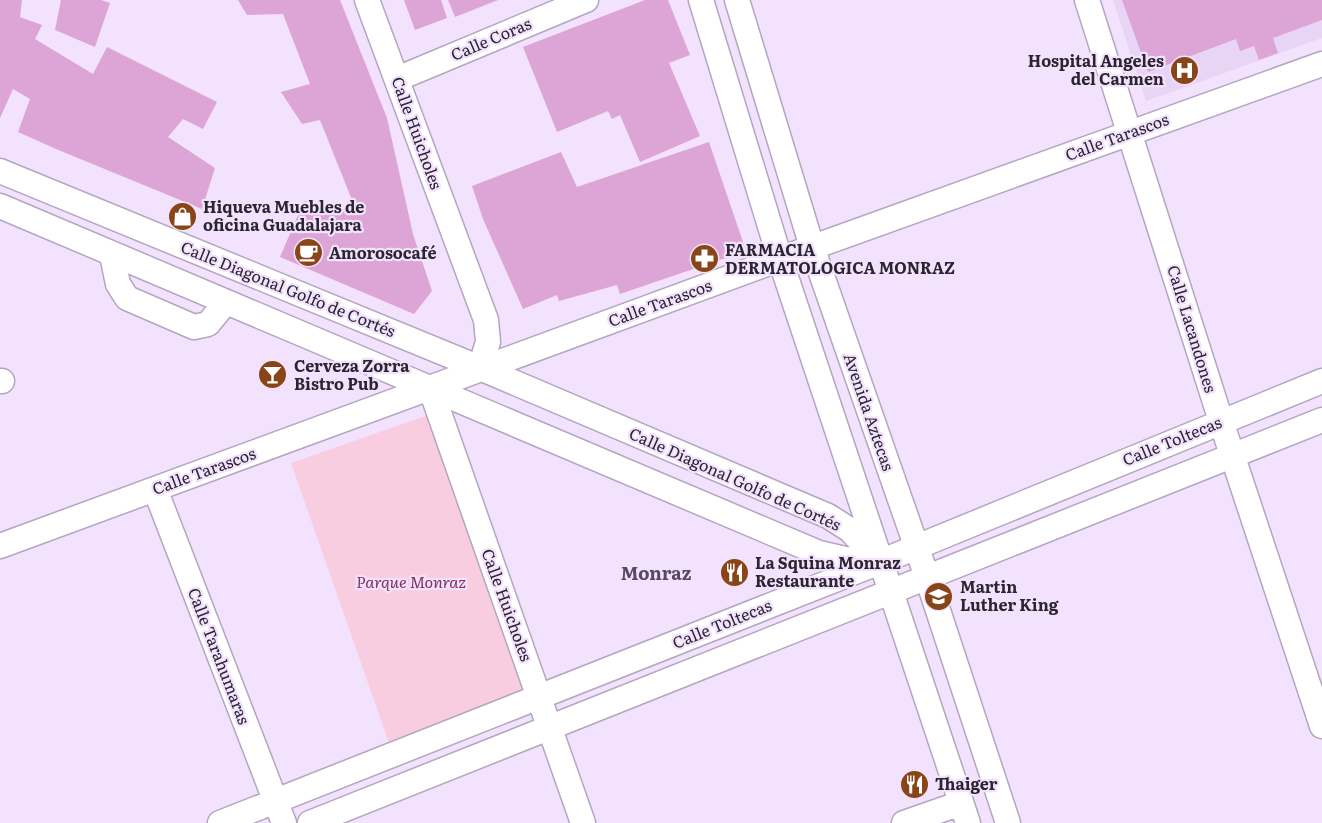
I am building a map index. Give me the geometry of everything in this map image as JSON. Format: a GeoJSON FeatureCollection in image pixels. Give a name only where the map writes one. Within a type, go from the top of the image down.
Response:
{"type":"FeatureCollection","features":[{"type":"Feature","properties":{"kind":"street","name":"Calle Huicholes"},"geometry":{"type":"LineString","coordinates":[[367,0],[486,320],[488,342],[480,368]]}},
{"type":"Feature","properties":{"kind":"street","name":"Calle Coras"},"geometry":{"type":"LineString","coordinates":[[397,78],[586,0]]}},
{"type":"Feature","properties":{"kind":"street"},"geometry":{"type":"LineString","coordinates":[[700,0],[780,259],[965,813],[904,823]]}},
{"type":"Feature","properties":{"kind":"street","name":"Avenida Aztecas"},"geometry":{"type":"LineString","coordinates":[[737,0],[812,247],[927,577],[1008,823]]}},
{"type":"Feature","properties":{"kind":"street","name":"Calle Lacandones"},"geometry":{"type":"LineString","coordinates":[[1087,0],[1232,456],[1322,726]]}},
{"type":"Feature","properties":{"kind":"street","name":"Calle Tarascos"},"geometry":{"type":"LineString","coordinates":[[0,546],[480,368],[1322,63]]}},
{"type":"Feature","properties":{"kind":"street","name":"Calle Diagonal Golfo de Cortés"},"geometry":{"type":"LineString","coordinates":[[0,171],[480,368],[828,516],[850,530],[880,562]]}},
{"type":"Feature","properties":{"kind":"street","name":"Calle Diagonal Golfo de Cortés"},"geometry":{"type":"LineString","coordinates":[[0,206],[819,553],[845,559],[880,562]]}},
{"type":"Feature","properties":{"kind":"street"},"geometry":{"type":"LineString","coordinates":[[112,255],[118,284],[127,298],[194,327],[208,324],[226,303]]}},
{"type":"Feature","properties":{"kind":"street","name":"Calle Toltecas"},"geometry":{"type":"LineString","coordinates":[[220,823],[880,562],[1322,381]]}},
{"type":"Feature","properties":{"kind":"street","name":"Calle Huicholes"},"geometry":{"type":"LineString","coordinates":[[430,387],[583,823]]}},
{"type":"Feature","properties":{"kind":"street","name":"Calle Toltecas"},"geometry":{"type":"LineString","coordinates":[[310,823],[1322,420]]}},
{"type":"Feature","properties":{"kind":"street","name":"Calle Tarahumaras"},"geometry":{"type":"LineString","coordinates":[[155,489],[284,823]]}},
{"type":"Feature","properties":{"kind":"shaded area","name":"Hospital Angeles del Carmen"},"geometry":{"type":"Polygon","coordinates":[[[1113,0],[1322,0],[1322,38],[1146,101],[1113,0]]]}},
{"type":"Feature","properties":{"kind":"green space","name":"Parque Monraz"},"geometry":{"type":"Polygon","coordinates":[[[431,414],[529,693],[389,743],[291,463],[431,414]]]}},
{"type":"Feature","properties":{"kind":"building"},"geometry":{"type":"Polygon","coordinates":[[[0,0],[22,0],[20,17],[42,25],[35,39],[93,74],[107,47],[217,102],[203,129],[183,119],[168,137],[215,168],[202,209],[18,132],[30,99],[13,89],[0,118],[0,0]]]}},
{"type":"Feature","properties":{"kind":"building"},"geometry":{"type":"Polygon","coordinates":[[[61,0],[101,0],[110,3],[95,47],[55,30],[61,0]]]}},
{"type":"Feature","properties":{"kind":"building"},"geometry":{"type":"Polygon","coordinates":[[[238,0],[340,0],[387,118],[413,234],[432,291],[414,314],[280,257],[304,201],[358,215],[320,120],[302,124],[281,92],[310,84],[283,14],[247,15],[238,0]]]}},
{"type":"Feature","properties":{"kind":"building"},"geometry":{"type":"Polygon","coordinates":[[[404,0],[441,0],[447,18],[415,30],[404,0]]]}},
{"type":"Feature","properties":{"kind":"building"},"geometry":{"type":"Polygon","coordinates":[[[448,0],[498,0],[455,17],[448,0]]]}},
{"type":"Feature","properties":{"kind":"building"},"geometry":{"type":"Polygon","coordinates":[[[645,0],[668,0],[690,55],[669,63],[700,136],[640,162],[620,115],[612,119],[608,111],[557,132],[523,47],[645,0]]]}},
{"type":"Feature","properties":{"kind":"building","name":"Hospital Angeles del Carmen"},"geometry":{"type":"Polygon","coordinates":[[[1122,0],[1322,0],[1322,20],[1273,38],[1278,53],[1259,60],[1254,46],[1240,51],[1236,39],[1148,72],[1122,0]]]}},
{"type":"Feature","properties":{"kind":"building"},"geometry":{"type":"Polygon","coordinates":[[[709,142],[746,251],[620,294],[617,285],[559,301],[557,295],[523,309],[483,219],[472,186],[561,152],[577,187],[709,142]]]}},
{"type":"Feature","properties":{"kind":"place","name":"Hospital Angeles del Carmen"},"geometry":{"type":"Point","coordinates":[1185,70]}},
{"type":"Feature","properties":{"kind":"place","name":"Hiqueva Muebles de oficina Guadalajara"},"geometry":{"type":"Point","coordinates":[182,216]}},
{"type":"Feature","properties":{"kind":"place","name":"Amorosocafé"},"geometry":{"type":"Point","coordinates":[308,253]}},
{"type":"Feature","properties":{"kind":"place","name":"FARMACIA DERMATOLOGICA MONRAZ"},"geometry":{"type":"Point","coordinates":[704,259]}},
{"type":"Feature","properties":{"kind":"place","name":"Cerveza Zorra Bistro Pub"},"geometry":{"type":"Point","coordinates":[273,375]}},
{"type":"Feature","properties":{"kind":"place","name":"La Squina Monraz Restaurante"},"geometry":{"type":"Point","coordinates":[734,572]}},
{"type":"Feature","properties":{"kind":"place","name":"Martin Luther King"},"geometry":{"type":"Point","coordinates":[939,596]}},
{"type":"Feature","properties":{"kind":"place","name":"Thaiger"},"geometry":{"type":"Point","coordinates":[914,784]}},
{"type":"Feature","properties":{"kind":"district","name":"Monraz"},"geometry":{"type":"Point","coordinates":[656,574]}}]}
